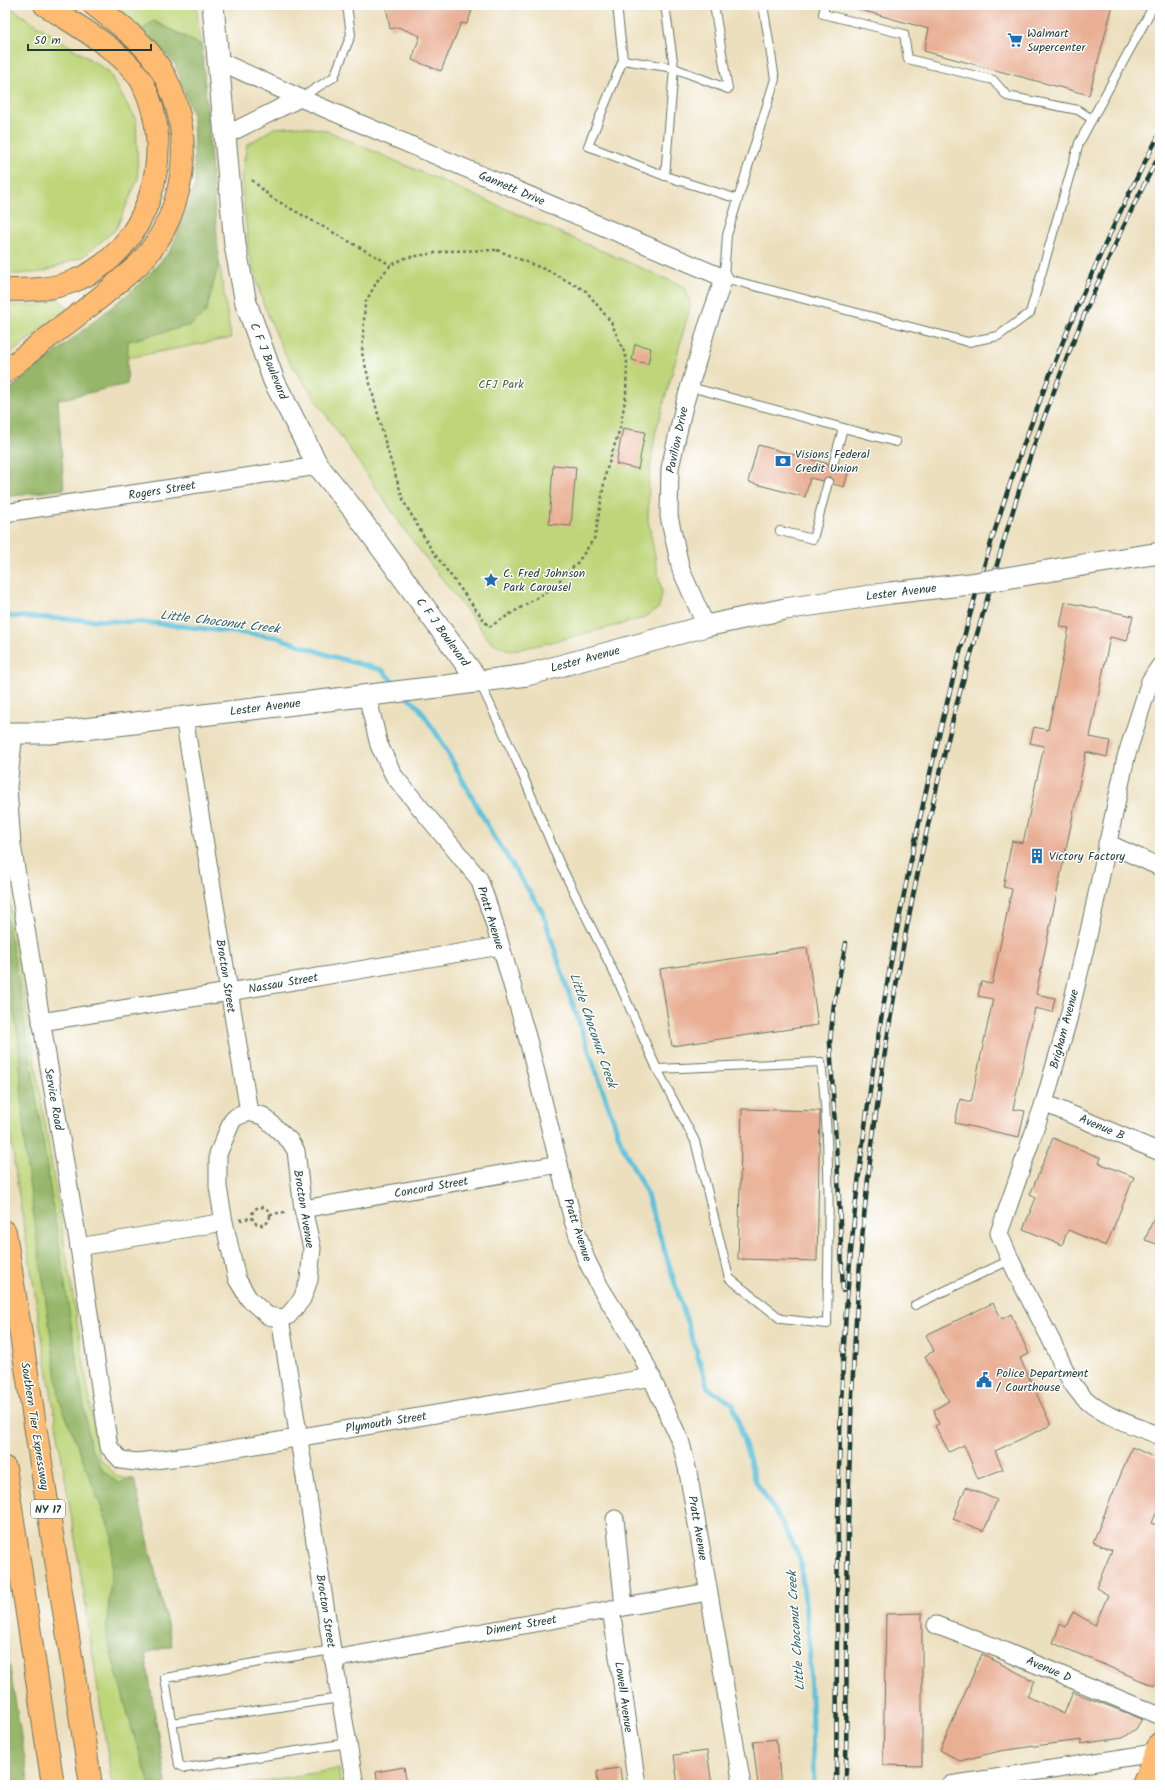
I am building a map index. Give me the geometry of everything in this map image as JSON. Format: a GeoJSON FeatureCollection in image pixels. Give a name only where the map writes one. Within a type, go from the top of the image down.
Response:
{"type":"FeatureCollection","features":[{"type":"Feature","properties":{"kind":"main road"},"geometry":{"type":"LineString","coordinates":[[5,290],[53,288],[74,281],[103,265],[132,234],[142,217],[153,189],[157,164],[157,140],[153,114],[143,84],[110,48],[45,5]]}},
{"type":"Feature","properties":{"kind":"main road"},"geometry":{"type":"LineString","coordinates":[[5,372],[100,298],[138,265],[149,253],[168,221],[178,194],[182,177],[183,155],[179,121],[172,93],[164,75],[150,55],[136,40],[94,5]]}},
{"type":"Feature","properties":{"kind":"main road","name":"Southern Tier Expressway"},"geometry":{"type":"LineString","coordinates":[[5,1232],[91,1785]]}},
{"type":"Feature","properties":{"kind":"main road","name":"NY 17"},"geometry":{"type":"LineString","coordinates":[[5,1468],[53,1785]]}},
{"type":"Feature","properties":{"kind":"main road"},"geometry":{"type":"LineString","coordinates":[[1143,1785],[1158,1749]]}},
{"type":"Feature","properties":{"kind":"street","name":"C F J Boulevard"},"geometry":{"type":"LineString","coordinates":[[213,5],[235,245],[246,303],[274,381],[318,466],[354,509],[480,682]]}},
{"type":"Feature","properties":{"kind":"street","name":"Gannett Drive"},"geometry":{"type":"LineString","coordinates":[[219,61],[300,98],[724,278]]}},
{"type":"Feature","properties":{"kind":"street"},"geometry":{"type":"LineString","coordinates":[[226,136],[300,98]]}},
{"type":"Feature","properties":{"kind":"street","name":"Pavilion Drive"},"geometry":{"type":"LineString","coordinates":[[706,626],[681,570],[669,516],[670,468],[690,387],[707,327],[724,278]]}},
{"type":"Feature","properties":{"kind":"street","name":"Rogers Street"},"geometry":{"type":"LineString","coordinates":[[5,513],[318,466]]}},
{"type":"Feature","properties":{"kind":"street","name":"Lester Avenue"},"geometry":{"type":"LineString","coordinates":[[9,733],[50,733],[480,682],[527,674],[706,626],[785,609],[890,593],[970,584],[1160,553]]}},
{"type":"Feature","properties":{"kind":"street","name":"Brigham Avenue"},"geometry":{"type":"LineString","coordinates":[[1160,666],[1150,681],[1126,757],[1090,928],[1070,1013],[1044,1102],[998,1233],[1069,1380],[1085,1398],[1106,1415],[1160,1436]]}},
{"type":"Feature","properties":{"kind":"street","name":"Pratt Avenue"},"geometry":{"type":"LineString","coordinates":[[372,695],[379,745],[394,776],[479,879],[493,919],[528,1040],[573,1221],[586,1259],[600,1287],[639,1350],[680,1443],[688,1472],[742,1785]]}},
{"type":"Feature","properties":{"kind":"street","name":"Brocton Street"},"geometry":{"type":"LineString","coordinates":[[184,717],[249,1112]]}},
{"type":"Feature","properties":{"kind":"street","name":"Service Road"},"geometry":{"type":"LineString","coordinates":[[9,733],[8,787],[12,845],[79,1247],[109,1447],[120,1460]]}},
{"type":"Feature","properties":{"kind":"street"},"geometry":{"type":"LineString","coordinates":[[1107,844],[1160,866]]}},
{"type":"Feature","properties":{"kind":"street","name":"Nassau Street"},"geometry":{"type":"LineString","coordinates":[[41,1022],[500,946]]}},
{"type":"Feature","properties":{"kind":"street","name":"Avenue B"},"geometry":{"type":"LineString","coordinates":[[1044,1102],[1160,1152]]}},
{"type":"Feature","properties":{"kind":"street"},"geometry":{"type":"LineString","coordinates":[[249,1112],[236,1117],[232,1121],[218,1154],[218,1187],[224,1222],[237,1279],[249,1299],[268,1316],[280,1318],[300,1436]]}},
{"type":"Feature","properties":{"kind":"street","name":"Brocton Avenue"},"geometry":{"type":"LineString","coordinates":[[249,1112],[263,1116],[290,1141],[296,1151],[302,1209],[312,1248],[309,1280],[302,1299],[288,1316],[280,1318]]}},
{"type":"Feature","properties":{"kind":"street","name":"Concord Street"},"geometry":{"type":"LineString","coordinates":[[302,1209],[559,1164]]}},
{"type":"Feature","properties":{"kind":"street"},"geometry":{"type":"LineString","coordinates":[[79,1247],[224,1222]]}},
{"type":"Feature","properties":{"kind":"street","name":"Plymouth Street"},"geometry":{"type":"LineString","coordinates":[[120,1460],[137,1462],[190,1456],[652,1377]]}},
{"type":"Feature","properties":{"kind":"street","name":"Brocton Street"},"geometry":{"type":"LineString","coordinates":[[300,1436],[332,1655],[355,1785]]}},
{"type":"Feature","properties":{"kind":"street","name":"Lowell Avenue"},"geometry":{"type":"LineString","coordinates":[[615,1519],[617,1608],[637,1785]]}},
{"type":"Feature","properties":{"kind":"street","name":"Diment Street"},"geometry":{"type":"LineString","coordinates":[[332,1655],[708,1592]]}},
{"type":"Feature","properties":{"kind":"street","name":"Avenue D"},"geometry":{"type":"LineString","coordinates":[[936,1625],[997,1648],[1160,1716]]}},
{"type":"Feature","properties":{"kind":"street"},"geometry":{"type":"LineString","coordinates":[[950,1785],[1158,1749]]}},
{"type":"Feature","properties":{"kind":"lane"},"geometry":{"type":"LineString","coordinates":[[300,98],[334,76],[351,35],[347,5]]}},
{"type":"Feature","properties":{"kind":"lane"},"geometry":{"type":"LineString","coordinates":[[617,5],[623,60],[588,146],[665,176],[738,199]]}},
{"type":"Feature","properties":{"kind":"lane"},"geometry":{"type":"LineString","coordinates":[[665,5],[674,68],[665,176]]}},
{"type":"Feature","properties":{"kind":"lane"},"geometry":{"type":"LineString","coordinates":[[623,60],[674,68],[728,89],[714,5]]}},
{"type":"Feature","properties":{"kind":"lane"},"geometry":{"type":"LineString","coordinates":[[763,5],[775,79],[727,235],[724,278],[968,342],[998,336],[1030,313],[1078,143],[1154,5]]}},
{"type":"Feature","properties":{"kind":"lane"},"geometry":{"type":"LineString","coordinates":[[825,5],[823,14],[904,34],[908,59],[994,80],[1007,96],[1078,110],[1092,119]]}},
{"type":"Feature","properties":{"kind":"lane"},"geometry":{"type":"LineString","coordinates":[[690,387],[896,442]]}},
{"type":"Feature","properties":{"kind":"lane"},"geometry":{"type":"LineString","coordinates":[[833,465],[843,428]]}},
{"type":"Feature","properties":{"kind":"lane"},"geometry":{"type":"LineString","coordinates":[[780,532],[813,539],[828,482]]}},
{"type":"Feature","properties":{"kind":"lane"},"geometry":{"type":"LineString","coordinates":[[480,682],[518,764],[559,862],[617,979],[657,1069],[696,1141],[729,1278],[781,1319],[827,1324],[829,1200],[826,1106],[821,1062],[657,1069]]}},
{"type":"Feature","properties":{"kind":"lane"},"geometry":{"type":"LineString","coordinates":[[915,1305],[1010,1260]]}},
{"type":"Feature","properties":{"kind":"lane"},"geometry":{"type":"LineString","coordinates":[[332,1655],[165,1678],[178,1765],[186,1768],[348,1743]]}},
{"type":"Feature","properties":{"kind":"lane"},"geometry":{"type":"LineString","coordinates":[[172,1723],[340,1698]]}},
{"type":"Feature","properties":{"kind":"path"},"geometry":{"type":"LineString","coordinates":[[252,180],[272,198],[391,265]]}},
{"type":"Feature","properties":{"kind":"path"},"geometry":{"type":"LineString","coordinates":[[447,250],[497,250],[549,271],[586,291],[611,322],[626,359],[626,395],[620,428],[606,472],[595,537],[578,562],[551,589],[489,627],[431,549],[404,502],[387,449],[362,353],[364,303],[379,278],[391,265],[405,258],[447,250]]}},
{"type":"Feature","properties":{"kind":"path"},"geometry":{"type":"LineString","coordinates":[[258,1207],[263,1207],[268,1210],[270,1219],[263,1225],[258,1225],[254,1223],[251,1218],[252,1214],[258,1207]]}},
{"type":"Feature","properties":{"kind":"green space"},"geometry":{"type":"Polygon","coordinates":[[[6,5],[108,71],[136,120],[138,179],[116,229],[84,256],[43,272],[5,275],[6,5]]]}},
{"type":"Feature","properties":{"kind":"green space"},"geometry":{"type":"Polygon","coordinates":[[[113,5],[196,5],[201,45],[154,21],[142,30],[113,5]]]}},
{"type":"Feature","properties":{"kind":"green space"},"geometry":{"type":"Polygon","coordinates":[[[154,21],[202,46],[219,262],[206,312],[191,325],[128,341],[127,384],[58,400],[64,489],[5,497],[5,393],[139,285],[171,250],[195,185],[193,116],[175,64],[142,30],[154,21]]]}},
{"type":"Feature","properties":{"kind":"green space","name":"CFJ Park"},"geometry":{"type":"Polygon","coordinates":[[[299,126],[325,130],[685,287],[691,304],[655,435],[649,477],[648,520],[662,593],[659,608],[641,619],[548,643],[510,651],[490,641],[411,539],[285,355],[263,303],[249,254],[241,176],[247,145],[274,128],[299,126]]]}},
{"type":"Feature","properties":{"kind":"green space"},"geometry":{"type":"Polygon","coordinates":[[[219,262],[231,338],[127,358],[128,341],[191,325],[206,312],[219,262]]]}},
{"type":"Feature","properties":{"kind":"green space"},"geometry":{"type":"Polygon","coordinates":[[[59,299],[68,308],[5,358],[5,305],[37,305],[59,299]]]}},
{"type":"Feature","properties":{"kind":"green space"},"geometry":{"type":"Polygon","coordinates":[[[5,875],[99,1458],[118,1477],[134,1479],[172,1646],[145,1653],[166,1785],[112,1785],[83,1588],[17,1184],[5,1093],[5,875]]]}},
{"type":"Feature","properties":{"kind":"green space"},"geometry":{"type":"Polygon","coordinates":[[[5,905],[18,979],[90,1446],[103,1471],[119,1483],[134,1479],[172,1646],[145,1653],[166,1785],[150,1785],[132,1729],[106,1635],[112,1567],[112,1535],[60,1401],[25,1154],[18,1035],[5,971],[5,905]]]}},
{"type":"Feature","properties":{"kind":"green space"},"geometry":{"type":"Polygon","coordinates":[[[5,1638],[29,1785],[5,1785],[5,1638]]]}},
{"type":"Feature","properties":{"kind":"green space"},"geometry":{"type":"Polygon","coordinates":[[[338,1769],[341,1785],[240,1785],[338,1769]]]}},
{"type":"Feature","properties":{"kind":"building"},"geometry":{"type":"Polygon","coordinates":[[[386,5],[474,5],[467,24],[461,23],[441,71],[412,60],[420,36],[398,27],[390,29],[386,5]]]}},
{"type":"Feature","properties":{"kind":"building","name":"Walmart Supercenter"},"geometry":{"type":"Polygon","coordinates":[[[857,5],[1113,5],[1089,95],[924,51],[929,29],[857,9],[857,5]]]}},
{"type":"Feature","properties":{"kind":"building"},"geometry":{"type":"Polygon","coordinates":[[[635,344],[651,348],[648,364],[632,360],[635,344]]]}},
{"type":"Feature","properties":{"kind":"building"},"geometry":{"type":"Polygon","coordinates":[[[623,428],[645,432],[638,469],[616,464],[623,428]]]}},
{"type":"Feature","properties":{"kind":"building"},"geometry":{"type":"Polygon","coordinates":[[[758,445],[828,464],[828,467],[831,470],[835,470],[838,466],[849,469],[844,487],[833,484],[833,480],[830,477],[826,477],[823,481],[810,478],[805,497],[748,482],[758,445]]]}},
{"type":"Feature","properties":{"kind":"building"},"geometry":{"type":"Polygon","coordinates":[[[553,465],[576,467],[571,526],[549,524],[553,465]]]}},
{"type":"Feature","properties":{"kind":"building","name":"Victory Factory"},"geometry":{"type":"Polygon","coordinates":[[[1065,602],[1133,616],[1127,641],[1110,637],[1090,737],[1110,741],[1107,757],[1086,752],[1036,994],[1055,998],[1052,1012],[1035,1008],[1013,1109],[1025,1111],[1019,1137],[955,1123],[960,1099],[971,1102],[993,999],[978,996],[981,982],[992,984],[1012,889],[1003,887],[1012,841],[1023,843],[1044,746],[1030,743],[1034,727],[1048,730],[1069,628],[1060,627],[1065,602]]]}},
{"type":"Feature","properties":{"kind":"building"},"geometry":{"type":"Polygon","coordinates":[[[807,948],[818,1025],[672,1046],[660,969],[807,948]]]}},
{"type":"Feature","properties":{"kind":"building"},"geometry":{"type":"Polygon","coordinates":[[[742,1109],[820,1111],[817,1261],[738,1259],[742,1109]]]}},
{"type":"Feature","properties":{"kind":"building"},"geometry":{"type":"Polygon","coordinates":[[[1053,1138],[1101,1158],[1099,1163],[1134,1177],[1106,1246],[1068,1230],[1062,1245],[1023,1229],[1036,1198],[1030,1195],[1053,1138]]]}},
{"type":"Feature","properties":{"kind":"building"},"geometry":{"type":"Polygon","coordinates":[[[1160,1205],[1160,1245],[1145,1240],[1160,1205]]]}},
{"type":"Feature","properties":{"kind":"building","name":"Police Department / Courthouse"},"geometry":{"type":"Polygon","coordinates":[[[993,1303],[1002,1319],[1011,1314],[1029,1354],[1020,1358],[1051,1425],[995,1451],[1003,1469],[978,1479],[964,1445],[949,1452],[935,1426],[939,1424],[934,1410],[949,1401],[925,1356],[934,1351],[926,1335],[993,1303]]]}},
{"type":"Feature","properties":{"kind":"building"},"geometry":{"type":"Polygon","coordinates":[[[1132,1447],[1160,1460],[1160,1504],[1152,1523],[1160,1527],[1160,1672],[1154,1686],[1053,1643],[1060,1624],[1066,1627],[1073,1612],[1095,1625],[1108,1595],[1096,1588],[1112,1550],[1093,1542],[1132,1447]]]}},
{"type":"Feature","properties":{"kind":"building"},"geometry":{"type":"Polygon","coordinates":[[[966,1487],[997,1500],[984,1531],[953,1519],[966,1487]]]}},
{"type":"Feature","properties":{"kind":"building"},"geometry":{"type":"Polygon","coordinates":[[[922,1613],[922,1766],[883,1765],[886,1614],[922,1613]]]}},
{"type":"Feature","properties":{"kind":"building"},"geometry":{"type":"Polygon","coordinates":[[[982,1654],[1034,1681],[1027,1696],[1064,1714],[1073,1692],[1142,1719],[1136,1729],[1123,1738],[1080,1744],[1082,1740],[1042,1745],[1000,1751],[960,1761],[940,1750],[982,1654]]]}},
{"type":"Feature","properties":{"kind":"building"},"geometry":{"type":"Polygon","coordinates":[[[776,1739],[781,1785],[758,1785],[753,1742],[776,1739]]]}},
{"type":"Feature","properties":{"kind":"building"},"geometry":{"type":"Polygon","coordinates":[[[707,1751],[712,1785],[678,1785],[674,1755],[707,1751]]]}},
{"type":"Feature","properties":{"kind":"building"},"geometry":{"type":"Polygon","coordinates":[[[404,1767],[407,1785],[378,1785],[376,1772],[404,1767]]]}},
{"type":"Feature","properties":{"kind":"building"},"geometry":{"type":"Polygon","coordinates":[[[620,1768],[622,1785],[598,1785],[597,1771],[620,1768]]]}},
{"type":"Feature","properties":{"kind":"waterway","name":"Little Choconut Creek"},"geometry":{"type":"LineString","coordinates":[[5,616],[153,623],[276,637],[334,657],[382,670],[397,686]]}},
{"type":"Feature","properties":{"kind":"waterway","name":"Little Choconut Creek"},"geometry":{"type":"LineString","coordinates":[[407,696],[420,709],[440,739],[493,835],[543,913],[566,985],[622,1145],[646,1192],[708,1388],[733,1404],[756,1482],[781,1521],[800,1558],[809,1639],[814,1785]]}},
{"type":"Feature","properties":{"kind":"railway"},"geometry":{"type":"LineString","coordinates":[[836,1785],[840,1420],[847,1298],[859,1170],[877,1043],[899,917],[926,791],[958,657],[996,525],[1026,438],[1071,321],[1122,207],[1160,133]]}},
{"type":"Feature","properties":{"kind":"railway"},"geometry":{"type":"LineString","coordinates":[[846,1785],[849,1485],[853,1365],[857,1305],[870,1158],[891,1012],[904,939],[955,710],[1021,484],[1049,403],[1108,259],[1160,154]]}},
{"type":"Feature","properties":{"kind":"railway"},"geometry":{"type":"LineString","coordinates":[[843,1291],[830,1042],[834,1004],[846,943]]}},
{"type":"Feature","properties":{"kind":"place","name":"Walmart Supercenter"},"geometry":{"type":"Point","coordinates":[1015,40]}},
{"type":"Feature","properties":{"kind":"place","name":"Visions Federal Credit Union"},"geometry":{"type":"Point","coordinates":[783,461]}},
{"type":"Feature","properties":{"kind":"place","name":"C. Fred Johnson Park Carousel"},"geometry":{"type":"Point","coordinates":[491,580]}},
{"type":"Feature","properties":{"kind":"place","name":"Victory Factory"},"geometry":{"type":"Point","coordinates":[1037,856]}},
{"type":"Feature","properties":{"kind":"place","name":"Police Department / Courthouse"},"geometry":{"type":"Point","coordinates":[984,1380]}}]}
